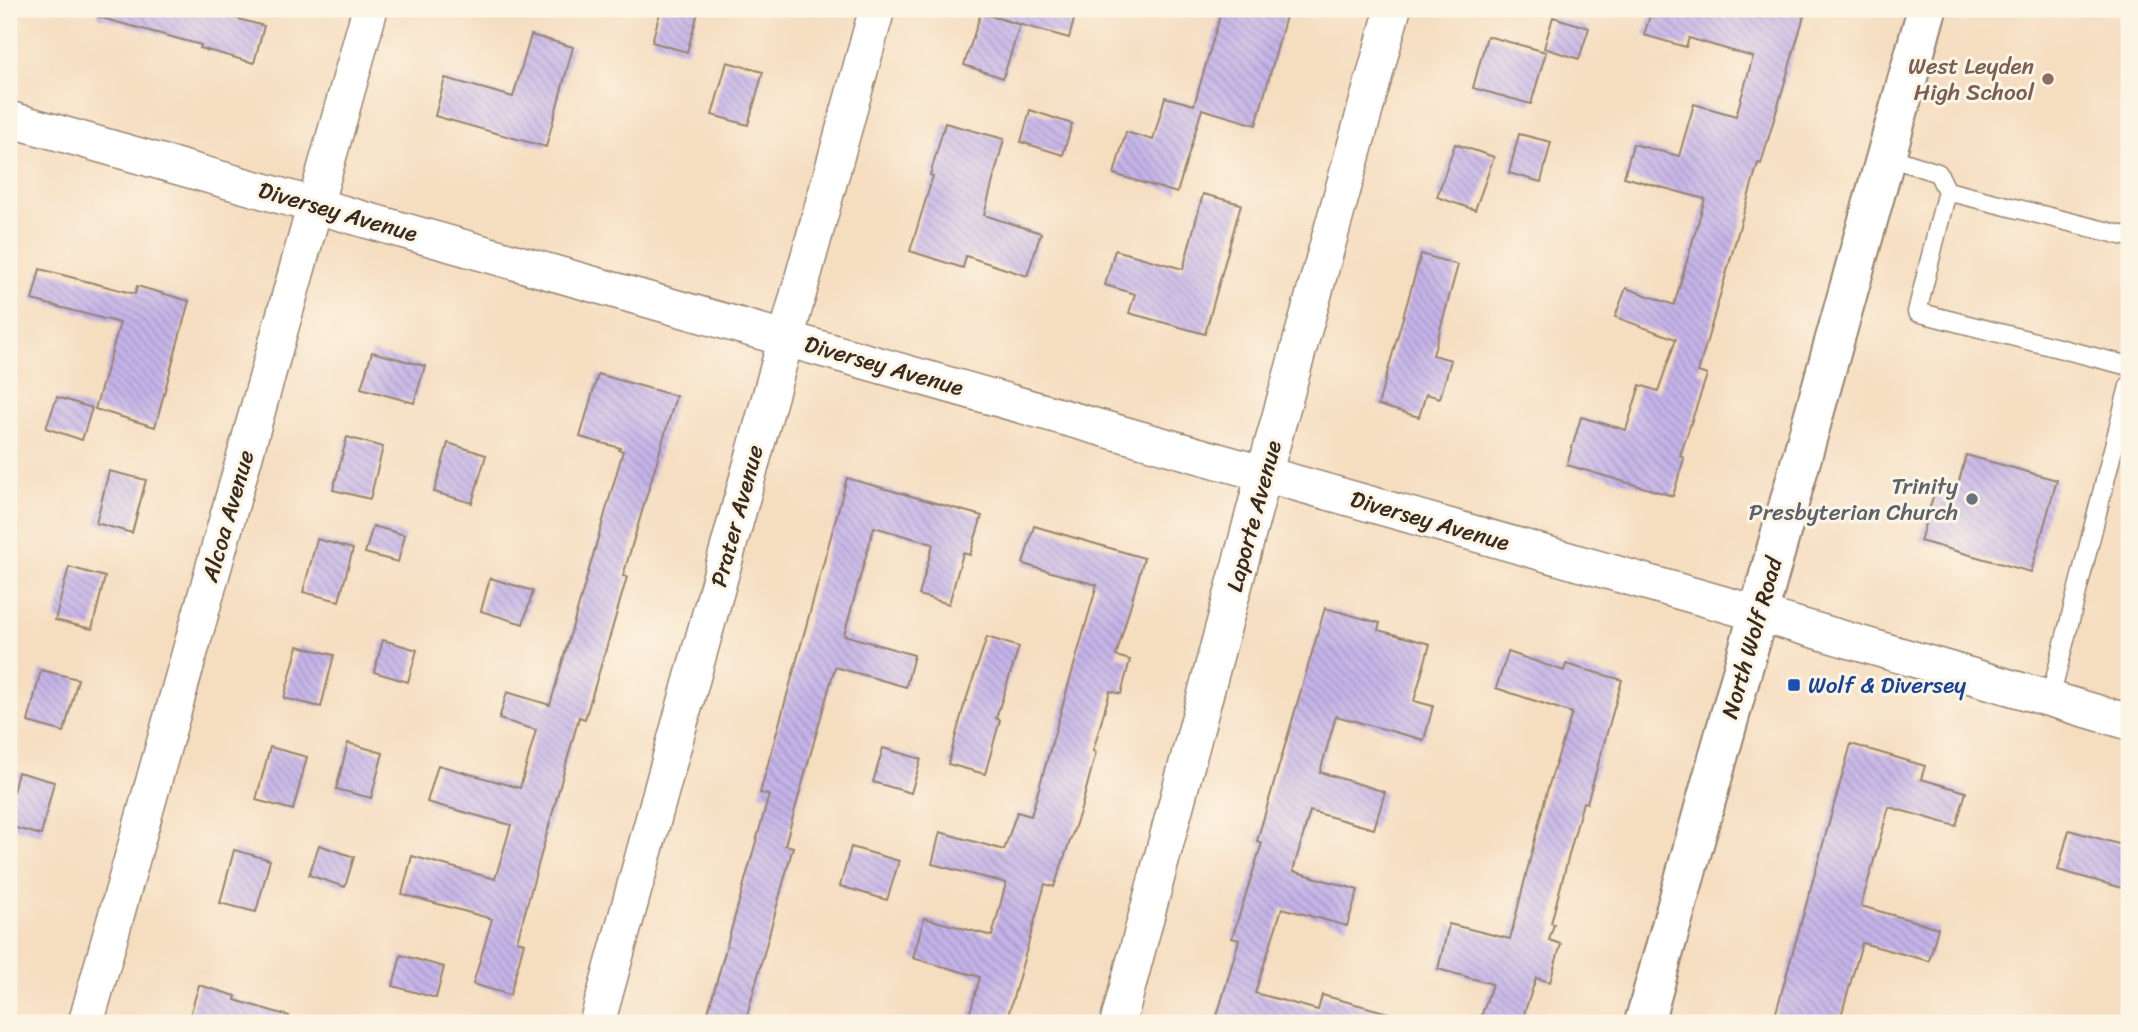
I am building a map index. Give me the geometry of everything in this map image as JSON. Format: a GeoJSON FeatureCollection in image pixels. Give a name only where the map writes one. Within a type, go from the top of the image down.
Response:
{"type":"FeatureCollection","features":[{"type":"Feature","properties":{"kind":"main road","name":"North Wolf Road"},"geometry":{"type":"LineString","coordinates":[[1644,1023],[1927,9]]}},
{"type":"Feature","properties":{"kind":"street","name":"Alcoa Avenue"},"geometry":{"type":"LineString","coordinates":[[86,1023],[370,9]]}},
{"type":"Feature","properties":{"kind":"street","name":"Prater Avenue"},"geometry":{"type":"LineString","coordinates":[[597,1023],[877,9]]}},
{"type":"Feature","properties":{"kind":"street","name":"Laporte Avenue"},"geometry":{"type":"LineString","coordinates":[[1118,1023],[1393,9]]}},
{"type":"Feature","properties":{"kind":"street","name":"Diversey Avenue"},"geometry":{"type":"LineString","coordinates":[[9,119],[1759,614],[2129,722]]}},
{"type":"Feature","properties":{"kind":"lane"},"geometry":{"type":"LineString","coordinates":[[1885,156],[1938,173],[1947,191],[1917,312],[2129,366]]}},
{"type":"Feature","properties":{"kind":"lane"},"geometry":{"type":"LineString","coordinates":[[1947,191],[2129,237]]}},
{"type":"Feature","properties":{"kind":"lane"},"geometry":{"type":"LineString","coordinates":[[2050,699],[2129,386]]}},
{"type":"Feature","properties":{"kind":"building"},"geometry":{"type":"Polygon","coordinates":[[[99,9],[202,9],[264,26],[254,63],[200,48],[201,45],[98,17],[99,9]]]}},
{"type":"Feature","properties":{"kind":"building"},"geometry":{"type":"Polygon","coordinates":[[[661,9],[699,9],[687,52],[652,42],[661,9]]]}},
{"type":"Feature","properties":{"kind":"building"},"geometry":{"type":"Polygon","coordinates":[[[995,9],[1077,9],[1069,38],[994,17],[995,9]]]}},
{"type":"Feature","properties":{"kind":"building"},"geometry":{"type":"Polygon","coordinates":[[[1222,9],[1288,9],[1256,125],[1202,109],[1177,193],[1114,174],[1126,132],[1153,140],[1165,97],[1194,105],[1222,9]]]}},
{"type":"Feature","properties":{"kind":"building"},"geometry":{"type":"Polygon","coordinates":[[[1652,9],[1779,9],[1804,16],[1761,164],[1758,163],[1698,372],[1707,375],[1680,456],[1684,458],[1673,496],[1567,465],[1581,417],[1626,430],[1640,385],[1658,391],[1676,339],[1615,317],[1626,288],[1674,305],[1705,199],[1624,177],[1633,144],[1679,156],[1694,104],[1736,116],[1753,57],[1689,38],[1686,47],[1644,35],[1652,9]]]}},
{"type":"Feature","properties":{"kind":"building"},"geometry":{"type":"Polygon","coordinates":[[[981,13],[1020,25],[1003,78],[964,65],[981,13]]]}},
{"type":"Feature","properties":{"kind":"building"},"geometry":{"type":"Polygon","coordinates":[[[1553,17],[1589,28],[1579,59],[1544,48],[1553,17]]]}},
{"type":"Feature","properties":{"kind":"building"},"geometry":{"type":"Polygon","coordinates":[[[531,35],[573,47],[546,147],[435,116],[445,78],[513,97],[531,35]]]}},
{"type":"Feature","properties":{"kind":"building"},"geometry":{"type":"Polygon","coordinates":[[[1487,36],[1546,52],[1531,104],[1473,88],[1487,36]]]}},
{"type":"Feature","properties":{"kind":"building"},"geometry":{"type":"Polygon","coordinates":[[[727,62],[763,72],[748,125],[712,115],[727,62]]]}},
{"type":"Feature","properties":{"kind":"building"},"geometry":{"type":"Polygon","coordinates":[[[1030,110],[1072,124],[1063,155],[1021,142],[1030,110]]]}},
{"type":"Feature","properties":{"kind":"building"},"geometry":{"type":"Polygon","coordinates":[[[945,123],[1004,139],[984,215],[1041,233],[1027,276],[966,256],[963,268],[910,251],[933,176],[930,175],[945,123]]]}},
{"type":"Feature","properties":{"kind":"building"},"geometry":{"type":"Polygon","coordinates":[[[1519,134],[1551,142],[1541,182],[1509,173],[1519,134]]]}},
{"type":"Feature","properties":{"kind":"building"},"geometry":{"type":"Polygon","coordinates":[[[1455,144],[1494,157],[1475,210],[1437,197],[1455,144]]]}},
{"type":"Feature","properties":{"kind":"building"},"geometry":{"type":"Polygon","coordinates":[[[1203,194],[1241,204],[1205,334],[1129,313],[1135,294],[1105,285],[1115,250],[1183,269],[1203,194]]]}},
{"type":"Feature","properties":{"kind":"building"},"geometry":{"type":"Polygon","coordinates":[[[1421,254],[1458,265],[1433,355],[1451,360],[1440,398],[1426,394],[1419,417],[1378,405],[1421,254]]]}},
{"type":"Feature","properties":{"kind":"building"},"geometry":{"type":"Polygon","coordinates":[[[40,269],[135,294],[137,286],[189,301],[155,427],[95,409],[120,323],[32,300],[40,269]]]}},
{"type":"Feature","properties":{"kind":"building"},"geometry":{"type":"Polygon","coordinates":[[[372,352],[425,366],[414,403],[361,388],[372,352]]]}},
{"type":"Feature","properties":{"kind":"building"},"geometry":{"type":"Polygon","coordinates":[[[598,374],[676,396],[623,576],[627,577],[585,719],[579,717],[517,941],[524,943],[510,995],[473,984],[492,919],[402,894],[412,856],[495,879],[511,825],[427,802],[438,765],[520,788],[536,730],[499,719],[507,692],[550,705],[623,451],[580,437],[598,374]]]}},
{"type":"Feature","properties":{"kind":"building"},"geometry":{"type":"Polygon","coordinates":[[[57,397],[92,408],[82,440],[46,428],[57,397]]]}},
{"type":"Feature","properties":{"kind":"building"},"geometry":{"type":"Polygon","coordinates":[[[347,437],[383,447],[370,499],[333,490],[347,437]]]}},
{"type":"Feature","properties":{"kind":"building"},"geometry":{"type":"Polygon","coordinates":[[[448,443],[486,455],[472,503],[434,492],[448,443]]]}},
{"type":"Feature","properties":{"kind":"building"},"geometry":{"type":"Polygon","coordinates":[[[1966,455],[2057,480],[2031,572],[1920,541],[1935,490],[1955,496],[1966,455]]]}},
{"type":"Feature","properties":{"kind":"building"},"geometry":{"type":"Polygon","coordinates":[[[109,471],[146,480],[132,533],[96,523],[109,471]]]}},
{"type":"Feature","properties":{"kind":"building"},"geometry":{"type":"Polygon","coordinates":[[[847,478],[982,516],[970,555],[963,553],[949,604],[919,595],[933,544],[874,527],[844,635],[914,655],[906,687],[835,667],[785,845],[793,847],[745,1023],[705,1023],[769,795],[760,793],[847,478]]]}},
{"type":"Feature","properties":{"kind":"building"},"geometry":{"type":"Polygon","coordinates":[[[373,526],[405,535],[398,562],[365,553],[373,526]]]}},
{"type":"Feature","properties":{"kind":"building"},"geometry":{"type":"Polygon","coordinates":[[[1034,526],[1144,558],[1116,656],[1130,660],[1121,694],[1110,691],[1093,751],[1096,752],[1081,809],[1054,887],[1045,884],[1006,1023],[967,1023],[980,977],[913,958],[924,918],[992,936],[1006,883],[932,864],[940,832],[1004,850],[1017,812],[1031,816],[1097,585],[1023,564],[1034,526]]]}},
{"type":"Feature","properties":{"kind":"building"},"geometry":{"type":"Polygon","coordinates":[[[317,539],[353,549],[339,601],[303,592],[317,539]]]}},
{"type":"Feature","properties":{"kind":"building"},"geometry":{"type":"Polygon","coordinates":[[[69,567],[105,577],[92,629],[55,620],[69,567]]]}},
{"type":"Feature","properties":{"kind":"building"},"geometry":{"type":"Polygon","coordinates":[[[490,578],[533,591],[523,624],[481,611],[490,578]]]}},
{"type":"Feature","properties":{"kind":"building"},"geometry":{"type":"Polygon","coordinates":[[[1325,608],[1380,623],[1378,630],[1430,644],[1414,701],[1433,706],[1424,740],[1336,716],[1320,772],[1385,792],[1374,829],[1310,811],[1293,871],[1358,890],[1347,926],[1282,908],[1255,993],[1318,1010],[1322,995],[1396,1015],[1394,1023],[1215,1023],[1239,940],[1232,938],[1262,843],[1257,841],[1325,608]]]}},
{"type":"Feature","properties":{"kind":"building"},"geometry":{"type":"Polygon","coordinates":[[[987,637],[1019,647],[996,718],[1000,720],[985,774],[948,764],[987,637]]]}},
{"type":"Feature","properties":{"kind":"building"},"geometry":{"type":"Polygon","coordinates":[[[383,640],[417,650],[408,682],[374,672],[383,640]]]}},
{"type":"Feature","properties":{"kind":"building"},"geometry":{"type":"Polygon","coordinates":[[[298,646],[334,655],[321,707],[284,698],[298,646]]]}},
{"type":"Feature","properties":{"kind":"building"},"geometry":{"type":"Polygon","coordinates":[[[1508,652],[1564,671],[1566,664],[1622,680],[1587,803],[1583,802],[1551,923],[1554,924],[1549,940],[1561,944],[1550,982],[1536,978],[1521,1023],[1479,1023],[1492,984],[1438,969],[1449,924],[1510,939],[1547,791],[1572,713],[1496,688],[1508,652]]]}},
{"type":"Feature","properties":{"kind":"building"},"geometry":{"type":"Polygon","coordinates":[[[41,670],[78,679],[64,732],[28,722],[41,670]]]}},
{"type":"Feature","properties":{"kind":"building"},"geometry":{"type":"Polygon","coordinates":[[[348,743],[383,753],[371,798],[336,789],[348,743]]]}},
{"type":"Feature","properties":{"kind":"building"},"geometry":{"type":"Polygon","coordinates":[[[1851,744],[1925,766],[1921,779],[1966,792],[1956,826],[1889,807],[1861,906],[1938,928],[1929,961],[1862,943],[1839,1023],[1773,1023],[1851,744]]]}},
{"type":"Feature","properties":{"kind":"building"},"geometry":{"type":"Polygon","coordinates":[[[270,747],[307,757],[293,810],[256,800],[270,747]]]}},
{"type":"Feature","properties":{"kind":"building"},"geometry":{"type":"Polygon","coordinates":[[[883,748],[921,759],[911,793],[873,782],[883,748]]]}},
{"type":"Feature","properties":{"kind":"building"},"geometry":{"type":"Polygon","coordinates":[[[18,772],[54,782],[41,835],[9,826],[9,808],[18,772]]]}},
{"type":"Feature","properties":{"kind":"building"},"geometry":{"type":"Polygon","coordinates":[[[2069,830],[2129,847],[2129,890],[2058,870],[2069,830]]]}},
{"type":"Feature","properties":{"kind":"building"},"geometry":{"type":"Polygon","coordinates":[[[319,845],[354,857],[345,887],[309,875],[319,845]]]}},
{"type":"Feature","properties":{"kind":"building"},"geometry":{"type":"Polygon","coordinates":[[[851,847],[899,861],[887,900],[840,886],[851,847]]]}},
{"type":"Feature","properties":{"kind":"building"},"geometry":{"type":"Polygon","coordinates":[[[234,850],[270,860],[256,912],[220,903],[234,850]]]}},
{"type":"Feature","properties":{"kind":"building"},"geometry":{"type":"Polygon","coordinates":[[[401,955],[444,967],[436,998],[393,986],[401,955]]]}},
{"type":"Feature","properties":{"kind":"building"},"geometry":{"type":"Polygon","coordinates":[[[199,985],[236,996],[235,1000],[289,1016],[288,1023],[198,1023],[200,1017],[190,1015],[199,985]]]}},
{"type":"Feature","properties":{"kind":"place","name":"West Leyden High School"},"geometry":{"type":"Point","coordinates":[2048,79]}},
{"type":"Feature","properties":{"kind":"place","name":"Trinity Presbyterian Church"},"geometry":{"type":"Point","coordinates":[1972,499]}},
{"type":"Feature","properties":{"kind":"place","name":"Wolf & Diversey"},"geometry":{"type":"Point","coordinates":[1794,685]}}]}
